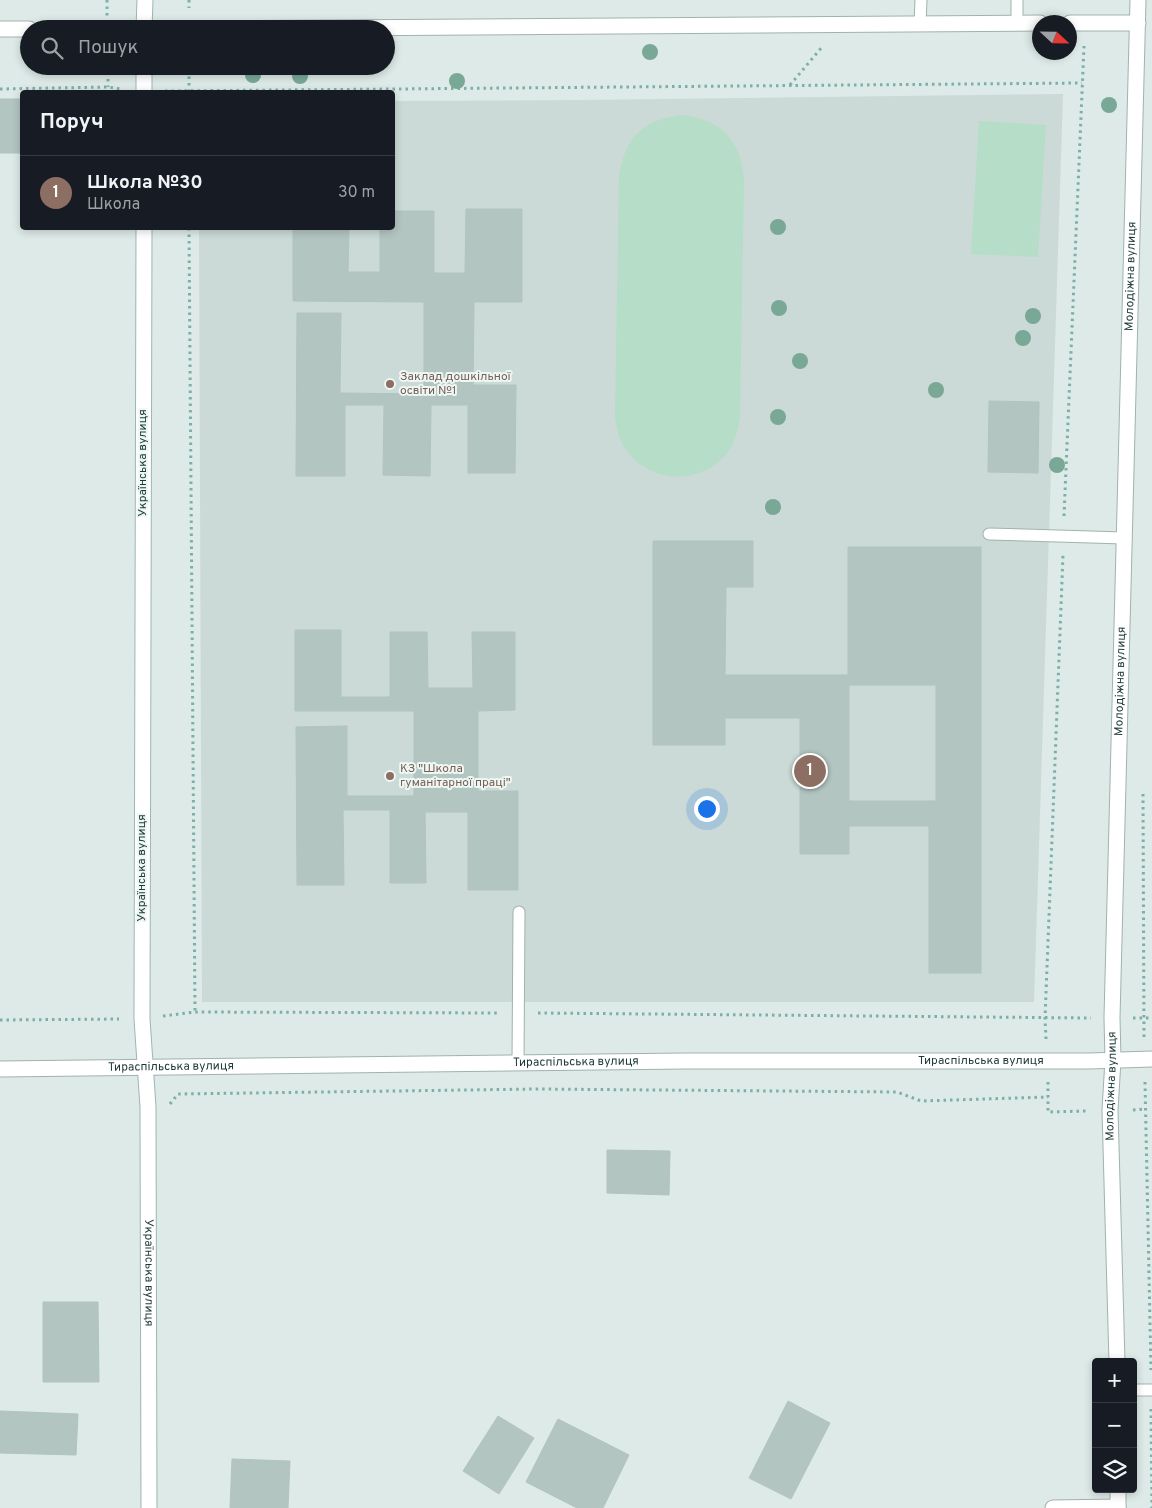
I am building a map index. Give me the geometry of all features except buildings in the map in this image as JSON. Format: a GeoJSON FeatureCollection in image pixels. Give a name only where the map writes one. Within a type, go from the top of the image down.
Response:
{"type":"FeatureCollection","features":[{"type":"Feature","properties":{"kind":"street"},"geometry":{"type":"LineString","coordinates":[[144,20],[145,0]]}},
{"type":"Feature","properties":{"kind":"street","name":"Молодіжна вулиця"},"geometry":{"type":"LineString","coordinates":[[1117,1358],[1110,1110],[1113,1060],[1112,1018],[1138,0]]}},
{"type":"Feature","properties":{"kind":"street"},"geometry":{"type":"LineString","coordinates":[[395,28],[1032,23]]}},
{"type":"Feature","properties":{"kind":"street"},"geometry":{"type":"LineString","coordinates":[[1077,23],[1138,23]]}},
{"type":"Feature","properties":{"kind":"street"},"geometry":{"type":"LineString","coordinates":[[0,29],[20,29]]}},
{"type":"Feature","properties":{"kind":"street"},"geometry":{"type":"LineString","coordinates":[[144,75],[144,90]]}},
{"type":"Feature","properties":{"kind":"street","name":"Українська вулиця"},"geometry":{"type":"LineString","coordinates":[[144,230],[142,1019],[148,1107],[149,1508]]}},
{"type":"Feature","properties":{"kind":"street","name":"Тираспільська вулиця"},"geometry":{"type":"LineString","coordinates":[[0,1069],[518,1062],[1047,1061],[1148,1059]]}},
{"type":"Feature","properties":{"kind":"street"},"geometry":{"type":"LineString","coordinates":[[1053,1508],[1118,1507],[1118,1493]]}},
{"type":"Feature","properties":{"kind":"lane"},"geometry":{"type":"LineString","coordinates":[[920,24],[921,0]]}},
{"type":"Feature","properties":{"kind":"lane"},"geometry":{"type":"LineString","coordinates":[[1016,24],[1017,0]]}},
{"type":"Feature","properties":{"kind":"lane"},"geometry":{"type":"LineString","coordinates":[[989,534],[1124,538]]}},
{"type":"Feature","properties":{"kind":"lane"},"geometry":{"type":"LineString","coordinates":[[518,1062],[519,912]]}},
{"type":"Feature","properties":{"kind":"lane"},"geometry":{"type":"LineString","coordinates":[[1137,1390],[1152,1390]]}},
{"type":"Feature","properties":{"kind":"path"},"geometry":{"type":"LineString","coordinates":[[107,0],[108,20]]}},
{"type":"Feature","properties":{"kind":"path"},"geometry":{"type":"LineString","coordinates":[[1085,23],[1045,1019],[1048,1112],[1146,1109]]}},
{"type":"Feature","properties":{"kind":"path"},"geometry":{"type":"LineString","coordinates":[[108,75],[108,87]]}},
{"type":"Feature","properties":{"kind":"path"},"geometry":{"type":"LineString","coordinates":[[188,90],[189,75]]}},
{"type":"Feature","properties":{"kind":"path"},"geometry":{"type":"LineString","coordinates":[[395,90],[1082,84]]}},
{"type":"Feature","properties":{"kind":"path"},"geometry":{"type":"LineString","coordinates":[[0,89],[108,87],[130,90]]}},
{"type":"Feature","properties":{"kind":"path"},"geometry":{"type":"LineString","coordinates":[[189,230],[195,1012]]}},
{"type":"Feature","properties":{"kind":"path"},"geometry":{"type":"LineString","coordinates":[[1143,793],[1144,1018],[1148,1059],[1146,1109],[1152,1390],[1152,1508]]}},
{"type":"Feature","properties":{"kind":"path"},"geometry":{"type":"LineString","coordinates":[[1144,1018],[1152,1018]]}},
{"type":"Feature","properties":{"kind":"path"},"geometry":{"type":"LineString","coordinates":[[148,1107],[167,1108],[178,1094],[537,1089],[897,1092],[921,1101],[1048,1097]]}},
{"type":"Feature","properties":{"kind":"shaded area"},"geometry":{"type":"Polygon","coordinates":[[[1063,94],[1034,1002],[202,1002],[199,230],[395,230],[395,101],[1063,94]]]}},
{"type":"Feature","properties":{"kind":"green space"},"geometry":{"type":"Polygon","coordinates":[[[683,115],[708,122],[727,134],[738,153],[742,165],[744,179],[740,417],[732,445],[719,461],[706,470],[691,475],[676,476],[661,474],[647,469],[634,460],[624,447],[617,427],[615,414],[619,176],[626,151],[639,132],[657,121],[683,115]]]}},
{"type":"Feature","properties":{"kind":"green space"},"geometry":{"type":"Polygon","coordinates":[[[979,121],[1046,125],[1038,257],[971,254],[979,121]]]}},
{"type":"Feature","properties":{"kind":"place","name":"Заклад дошкільної освіти №1"},"geometry":{"type":"Point","coordinates":[390,384]}},
{"type":"Feature","properties":{"kind":"place","name":"Школа №30"},"geometry":{"type":"Point","coordinates":[810,771]}},
{"type":"Feature","properties":{"kind":"place","name":"КЗ \"Школа гуманітарної праці\""},"geometry":{"type":"Point","coordinates":[390,776]}}]}
